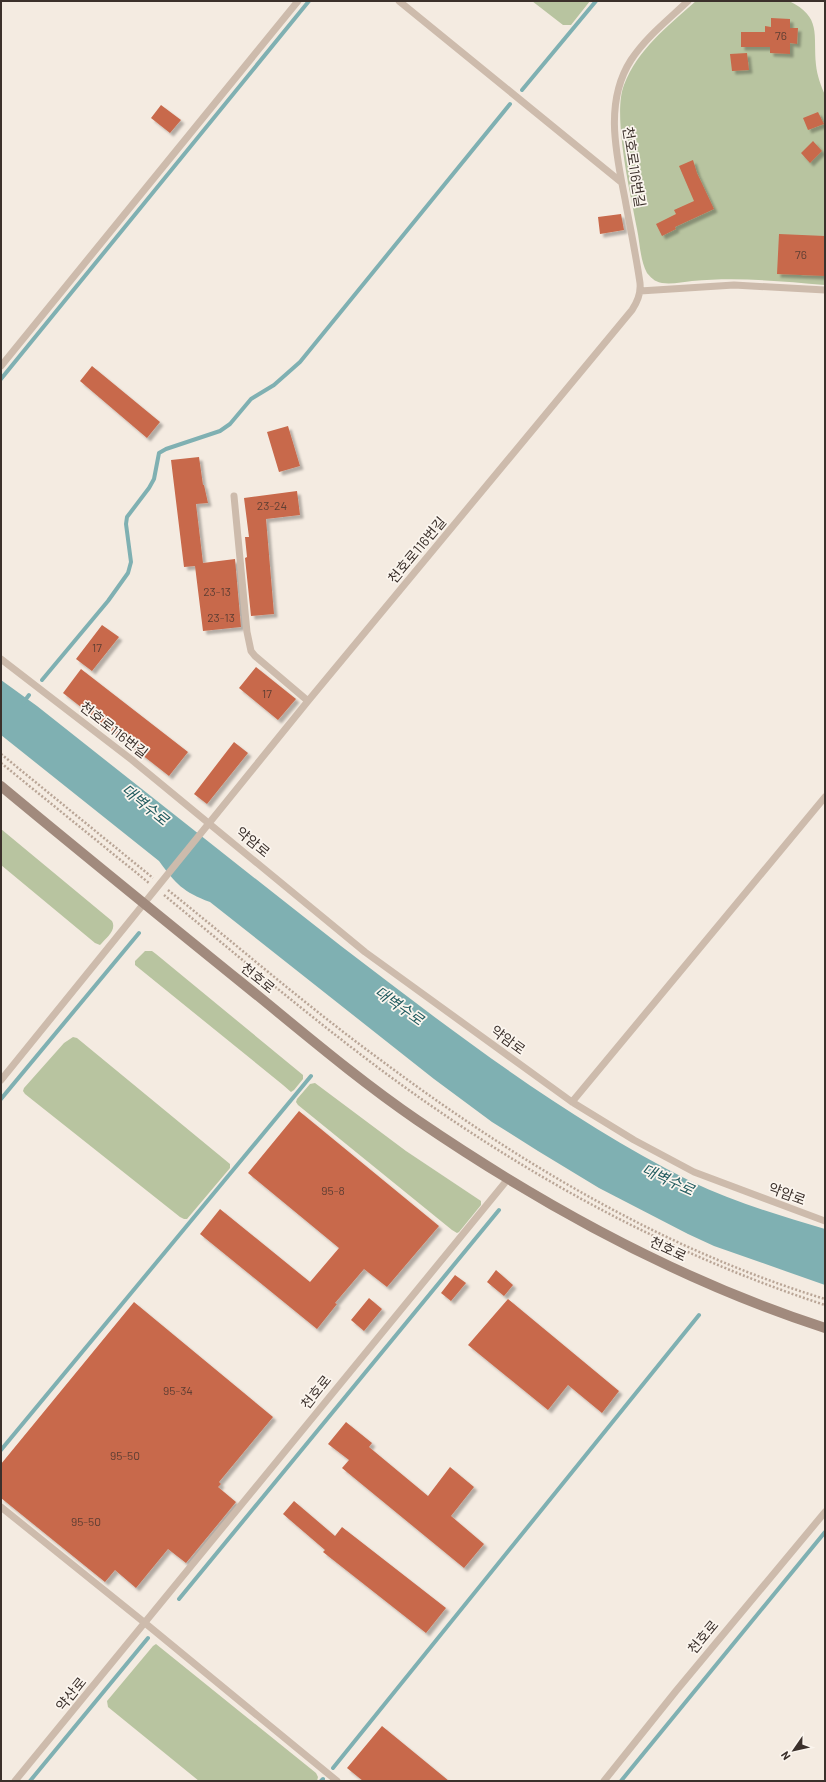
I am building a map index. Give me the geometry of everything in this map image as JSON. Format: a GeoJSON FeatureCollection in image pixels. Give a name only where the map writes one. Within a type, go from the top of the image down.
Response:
{"type":"FeatureCollection","features":[{"type":"Feature","properties":{"kind":"street","name":"천호로"},"geometry":{"type":"LineString","coordinates":[[1,786],[341,1063],[416,1119],[508,1179],[579,1221],[730,1293],[825,1328]]}},
{"type":"Feature","properties":{"kind":"lane"},"geometry":{"type":"LineString","coordinates":[[1,366],[298,1]]}},
{"type":"Feature","properties":{"kind":"lane"},"geometry":{"type":"LineString","coordinates":[[399,1],[622,182]]}},
{"type":"Feature","properties":{"kind":"lane","name":"천호로116번길"},"geometry":{"type":"LineString","coordinates":[[1,1080],[308,701],[626,318],[637,302],[640,291],[638,267],[614,131],[615,102],[618,86],[630,61],[639,48],[688,1]]}},
{"type":"Feature","properties":{"kind":"lane"},"geometry":{"type":"LineString","coordinates":[[640,291],[734,285],[825,290]]}},
{"type":"Feature","properties":{"kind":"lane"},"geometry":{"type":"LineString","coordinates":[[234,496],[247,632],[251,651],[308,701]]}},
{"type":"Feature","properties":{"kind":"lane","name":"천호로116번길"},"geometry":{"type":"LineString","coordinates":[[1,658],[87,725],[208,825]]}},
{"type":"Feature","properties":{"kind":"lane"},"geometry":{"type":"LineString","coordinates":[[572,1102],[825,797]]}},
{"type":"Feature","properties":{"kind":"lane","name":"약암로"},"geometry":{"type":"LineString","coordinates":[[208,825],[365,952],[572,1102],[634,1140],[694,1172],[825,1221]]}},
{"type":"Feature","properties":{"kind":"lane","name":"천호로"},"geometry":{"type":"LineString","coordinates":[[145,1622],[508,1179]]}},
{"type":"Feature","properties":{"kind":"lane"},"geometry":{"type":"LineString","coordinates":[[1,1507],[145,1622],[338,1781]]}},
{"type":"Feature","properties":{"kind":"lane","name":"천호로"},"geometry":{"type":"LineString","coordinates":[[604,1781],[676,1691],[825,1512]]}},
{"type":"Feature","properties":{"kind":"lane","name":"약산로"},"geometry":{"type":"LineString","coordinates":[[15,1781],[145,1622]]}},
{"type":"Feature","properties":{"kind":"path"},"geometry":{"type":"LineString","coordinates":[[1,754],[160,885],[344,1041],[389,1076],[530,1170],[567,1192],[652,1236],[761,1284],[825,1305]]}},
{"type":"Feature","properties":{"kind":"path"},"geometry":{"type":"LineString","coordinates":[[1,763],[160,885],[382,1061],[433,1098],[528,1161],[620,1213],[689,1247],[752,1274],[825,1299]]}},
{"type":"Feature","properties":{"kind":"green space"},"geometry":{"type":"Polygon","coordinates":[[[532,1],[590,1],[571,25],[563,25],[532,1]]]}},
{"type":"Feature","properties":{"kind":"green space"},"geometry":{"type":"Polygon","coordinates":[[[696,1],[789,1],[807,13],[811,20],[814,27],[815,54],[819,80],[825,95],[825,285],[742,279],[664,283],[654,280],[647,273],[642,257],[627,177],[621,135],[621,98],[624,85],[630,72],[645,49],[696,1]]]}},
{"type":"Feature","properties":{"kind":"green space"},"geometry":{"type":"Polygon","coordinates":[[[1,829],[112,921],[112,931],[100,945],[95,943],[1,865],[1,829]]]}},
{"type":"Feature","properties":{"kind":"green space"},"geometry":{"type":"Polygon","coordinates":[[[145,951],[152,951],[156,954],[303,1075],[303,1079],[294,1090],[291,1092],[135,965],[135,961],[145,951]]]}},
{"type":"Feature","properties":{"kind":"green space"},"geometry":{"type":"Polygon","coordinates":[[[73,1037],[77,1038],[230,1164],[230,1168],[187,1219],[180,1217],[23,1091],[64,1043],[73,1037]]]}},
{"type":"Feature","properties":{"kind":"green space"},"geometry":{"type":"Polygon","coordinates":[[[315,1083],[406,1151],[481,1201],[481,1205],[459,1232],[457,1233],[452,1230],[298,1105],[296,1102],[297,1099],[310,1084],[315,1083]]]}},
{"type":"Feature","properties":{"kind":"green space"},"geometry":{"type":"Polygon","coordinates":[[[156,1644],[316,1773],[318,1777],[317,1781],[199,1781],[108,1707],[107,1701],[156,1644]]]}},
{"type":"Feature","properties":{"kind":"water","name":"대벽수로"},"geometry":{"type":"Polygon","coordinates":[[[1,680],[37,706],[341,946],[510,1072],[598,1130],[706,1189],[739,1202],[825,1229],[825,1285],[714,1246],[688,1234],[599,1188],[492,1122],[434,1079],[210,902],[186,891],[170,876],[159,861],[1,735],[1,680]]]}},
{"type":"Feature","properties":{"kind":"building"},"geometry":{"type":"Polygon","coordinates":[[[771,18],[790,19],[790,28],[798,28],[797,44],[790,43],[790,54],[770,53],[770,47],[741,47],[741,32],[765,32],[765,26],[771,27],[771,18]]]}},
{"type":"Feature","properties":{"kind":"building"},"geometry":{"type":"Polygon","coordinates":[[[747,53],[749,70],[732,71],[730,54],[747,53]]]}},
{"type":"Feature","properties":{"kind":"building"},"geometry":{"type":"Polygon","coordinates":[[[161,105],[181,120],[170,133],[151,118],[161,105]]]}},
{"type":"Feature","properties":{"kind":"building"},"geometry":{"type":"Polygon","coordinates":[[[818,112],[824,124],[808,130],[803,118],[818,112]]]}},
{"type":"Feature","properties":{"kind":"building"},"geometry":{"type":"Polygon","coordinates":[[[813,141],[822,151],[810,163],[801,153],[813,141]]]}},
{"type":"Feature","properties":{"kind":"building"},"geometry":{"type":"Polygon","coordinates":[[[693,160],[697,173],[714,209],[675,227],[676,229],[662,236],[656,224],[676,214],[674,210],[694,201],[679,166],[693,160]]]}},
{"type":"Feature","properties":{"kind":"building"},"geometry":{"type":"Polygon","coordinates":[[[621,214],[624,230],[600,234],[598,217],[621,214]]]}},
{"type":"Feature","properties":{"kind":"building"},"geometry":{"type":"Polygon","coordinates":[[[779,234],[825,236],[825,276],[777,274],[779,234]]]}},
{"type":"Feature","properties":{"kind":"building"},"geometry":{"type":"Polygon","coordinates":[[[92,366],[160,422],[147,438],[80,381],[92,366]]]}},
{"type":"Feature","properties":{"kind":"building"},"geometry":{"type":"Polygon","coordinates":[[[288,426],[300,466],[279,472],[267,432],[288,426]]]}},
{"type":"Feature","properties":{"kind":"building"},"geometry":{"type":"Polygon","coordinates":[[[199,457],[203,485],[208,503],[196,504],[203,563],[235,559],[241,627],[203,631],[195,566],[184,567],[171,460],[199,457]]]}},
{"type":"Feature","properties":{"kind":"building"},"geometry":{"type":"Polygon","coordinates":[[[297,491],[300,515],[266,519],[274,614],[251,616],[245,558],[247,557],[245,537],[249,537],[244,498],[297,491]]]}},
{"type":"Feature","properties":{"kind":"building"},"geometry":{"type":"Polygon","coordinates":[[[102,625],[119,637],[92,671],[76,659],[102,625]]]}},
{"type":"Feature","properties":{"kind":"building"},"geometry":{"type":"Polygon","coordinates":[[[256,667],[296,699],[278,720],[239,688],[256,667]]]}},
{"type":"Feature","properties":{"kind":"building"},"geometry":{"type":"Polygon","coordinates":[[[81,669],[188,752],[169,776],[63,693],[81,669]]]}},
{"type":"Feature","properties":{"kind":"building"},"geometry":{"type":"Polygon","coordinates":[[[234,742],[248,753],[207,804],[194,794],[234,742]]]}},
{"type":"Feature","properties":{"kind":"building"},"geometry":{"type":"Polygon","coordinates":[[[299,1111],[439,1226],[387,1287],[364,1269],[335,1303],[337,1304],[317,1329],[200,1234],[220,1209],[310,1282],[339,1248],[248,1173],[299,1111]]]}},
{"type":"Feature","properties":{"kind":"building"},"geometry":{"type":"Polygon","coordinates":[[[496,1270],[513,1285],[504,1296],[487,1282],[496,1270]]]}},
{"type":"Feature","properties":{"kind":"building"},"geometry":{"type":"Polygon","coordinates":[[[455,1275],[466,1283],[451,1301],[441,1293],[455,1275]]]}},
{"type":"Feature","properties":{"kind":"building"},"geometry":{"type":"Polygon","coordinates":[[[369,1298],[382,1309],[364,1331],[351,1320],[369,1298]]]}},
{"type":"Feature","properties":{"kind":"building"},"geometry":{"type":"Polygon","coordinates":[[[508,1299],[619,1391],[602,1413],[568,1385],[548,1410],[468,1345],[508,1299]]]}},
{"type":"Feature","properties":{"kind":"building"},"geometry":{"type":"Polygon","coordinates":[[[134,1302],[273,1417],[219,1482],[221,1484],[218,1487],[236,1502],[186,1563],[168,1549],[136,1588],[115,1570],[105,1582],[1,1498],[1,1464],[134,1302]]]}},
{"type":"Feature","properties":{"kind":"building"},"geometry":{"type":"Polygon","coordinates":[[[346,1422],[372,1443],[369,1447],[428,1496],[450,1467],[474,1487],[451,1516],[484,1544],[464,1568],[342,1468],[349,1460],[328,1444],[346,1422]]]}},
{"type":"Feature","properties":{"kind":"building"},"geometry":{"type":"Polygon","coordinates":[[[294,1501],[335,1536],[342,1527],[446,1608],[426,1633],[323,1552],[325,1550],[283,1514],[294,1501]]]}},
{"type":"Feature","properties":{"kind":"building"},"geometry":{"type":"Polygon","coordinates":[[[382,1726],[449,1781],[363,1781],[347,1768],[382,1726]]]}},
{"type":"Feature","properties":{"kind":"waterway"},"geometry":{"type":"LineString","coordinates":[[1,379],[309,1]]}},
{"type":"Feature","properties":{"kind":"waterway"},"geometry":{"type":"LineString","coordinates":[[522,90],[596,1]]}},
{"type":"Feature","properties":{"kind":"waterway"},"geometry":{"type":"LineString","coordinates":[[42,680],[108,601],[128,573],[131,562],[126,524],[127,517],[154,479],[159,453],[166,449],[220,431],[230,424],[251,399],[274,385],[300,362],[510,104]]}},
{"type":"Feature","properties":{"kind":"waterway"},"geometry":{"type":"LineString","coordinates":[[23,703],[29,695]]}},
{"type":"Feature","properties":{"kind":"waterway"},"geometry":{"type":"LineString","coordinates":[[1,1099],[139,933]]}},
{"type":"Feature","properties":{"kind":"waterway"},"geometry":{"type":"LineString","coordinates":[[1,1450],[311,1076]]}},
{"type":"Feature","properties":{"kind":"waterway"},"geometry":{"type":"LineString","coordinates":[[179,1599],[499,1210]]}},
{"type":"Feature","properties":{"kind":"waterway"},"geometry":{"type":"LineString","coordinates":[[333,1768],[699,1315]]}},
{"type":"Feature","properties":{"kind":"waterway"},"geometry":{"type":"LineString","coordinates":[[621,1781],[825,1532]]}},
{"type":"Feature","properties":{"kind":"waterway"},"geometry":{"type":"LineString","coordinates":[[30,1781],[148,1638]]}}]}
